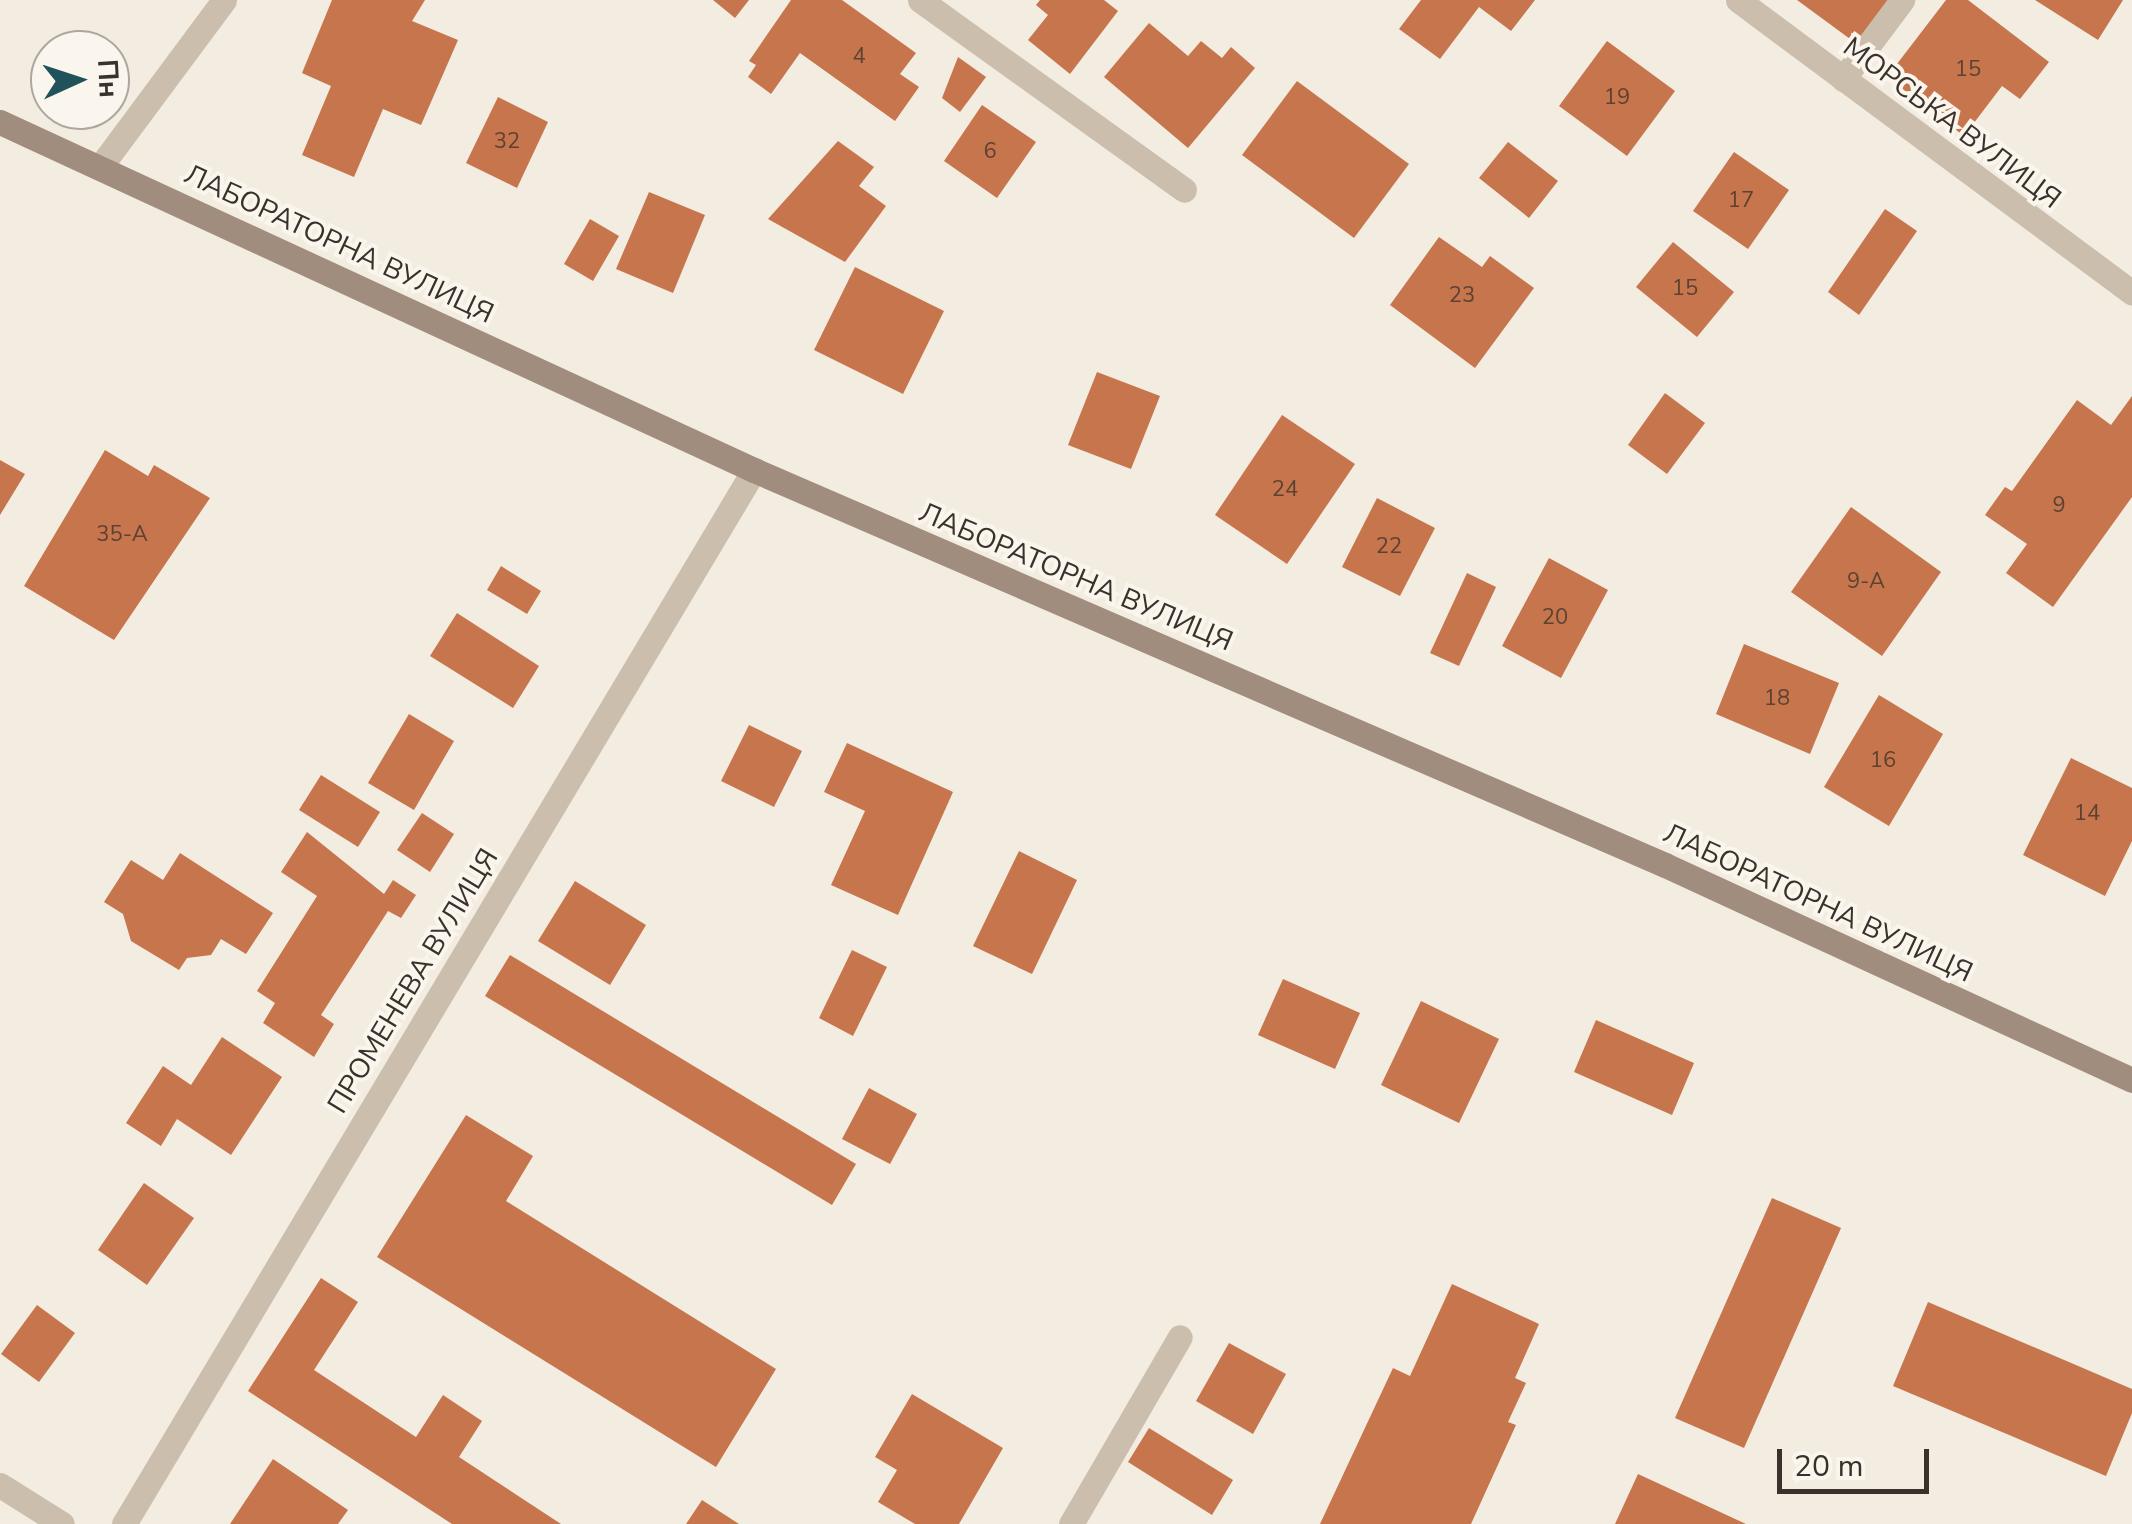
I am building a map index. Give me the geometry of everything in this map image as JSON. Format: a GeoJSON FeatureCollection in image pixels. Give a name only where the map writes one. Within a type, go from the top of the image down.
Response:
{"type":"FeatureCollection","features":[{"type":"Feature","properties":{"kind":"main road","name":"ЛАБОРАТОРНА ВУЛИЦЯ"},"geometry":{"type":"LineString","coordinates":[[0,122],[754,470],[1666,865],[2132,1080]]}},
{"type":"Feature","properties":{"kind":"street"},"geometry":{"type":"LineString","coordinates":[[100,167],[224,0]]}},
{"type":"Feature","properties":{"kind":"street"},"geometry":{"type":"LineString","coordinates":[[920,0],[1184,190]]}},
{"type":"Feature","properties":{"kind":"street","name":"МОРСЬКА ВУЛИЦЯ"},"geometry":{"type":"LineString","coordinates":[[1738,0],[2132,293]]}},
{"type":"Feature","properties":{"kind":"street"},"geometry":{"type":"LineString","coordinates":[[1843,79],[1902,0]]}},
{"type":"Feature","properties":{"kind":"street","name":"ПРОМЕНЕВА ВУЛИЦЯ"},"geometry":{"type":"LineString","coordinates":[[124,1524],[754,470]]}},
{"type":"Feature","properties":{"kind":"street"},"geometry":{"type":"LineString","coordinates":[[1070,1524],[1180,1338]]}},
{"type":"Feature","properties":{"kind":"street"},"geometry":{"type":"LineString","coordinates":[[0,1485],[62,1524]]}},
{"type":"Feature","properties":{"kind":"building"},"geometry":{"type":"Polygon","coordinates":[[[332,0],[425,0],[412,21],[458,40],[421,125],[383,109],[354,177],[302,155],[331,86],[302,73],[332,0]]]}},
{"type":"Feature","properties":{"kind":"building"},"geometry":{"type":"Polygon","coordinates":[[[713,0],[749,0],[735,18],[713,0]]]}},
{"type":"Feature","properties":{"kind":"building"},"geometry":{"type":"Polygon","coordinates":[[[791,0],[842,0],[916,53],[900,74],[919,87],[895,121],[800,53],[771,94],[748,77],[756,65],[749,61],[791,0]]]}},
{"type":"Feature","properties":{"kind":"building"},"geometry":{"type":"Polygon","coordinates":[[[1040,0],[1104,0],[1118,11],[1070,74],[1028,40],[1048,15],[1036,5],[1040,0]]]}},
{"type":"Feature","properties":{"kind":"building"},"geometry":{"type":"Polygon","coordinates":[[[1421,0],[1535,0],[1511,31],[1479,7],[1440,59],[1399,29],[1421,0]]]}},
{"type":"Feature","properties":{"kind":"building"},"geometry":{"type":"Polygon","coordinates":[[[1797,0],[1896,0],[1861,47],[1797,0]]]}},
{"type":"Feature","properties":{"kind":"building"},"geometry":{"type":"Polygon","coordinates":[[[1946,0],[1968,0],[2049,62],[2020,99],[2002,86],[1964,136],[1887,77],[1946,0]]]}},
{"type":"Feature","properties":{"kind":"building"},"geometry":{"type":"Polygon","coordinates":[[[2035,0],[2123,0],[2098,40],[2035,0]]]}},
{"type":"Feature","properties":{"kind":"building"},"geometry":{"type":"Polygon","coordinates":[[[1149,23],[1188,56],[1201,41],[1222,58],[1231,47],[1255,68],[1188,148],[1104,77],[1149,23]]]}},
{"type":"Feature","properties":{"kind":"building"},"geometry":{"type":"Polygon","coordinates":[[[1607,41],[1675,91],[1627,156],[1559,106],[1607,41]]]}},
{"type":"Feature","properties":{"kind":"building"},"geometry":{"type":"Polygon","coordinates":[[[958,57],[986,77],[960,112],[942,98],[958,57]]]}},
{"type":"Feature","properties":{"kind":"building"},"geometry":{"type":"Polygon","coordinates":[[[1297,81],[1409,164],[1354,238],[1242,155],[1297,81]]]}},
{"type":"Feature","properties":{"kind":"building"},"geometry":{"type":"Polygon","coordinates":[[[498,97],[548,122],[517,188],[466,163],[498,97]]]}},
{"type":"Feature","properties":{"kind":"building"},"geometry":{"type":"Polygon","coordinates":[[[982,105],[1036,142],[997,198],[944,161],[982,105]]]}},
{"type":"Feature","properties":{"kind":"building"},"geometry":{"type":"Polygon","coordinates":[[[838,141],[874,167],[859,186],[886,206],[845,262],[768,219],[838,141]]]}},
{"type":"Feature","properties":{"kind":"building"},"geometry":{"type":"Polygon","coordinates":[[[1508,142],[1558,181],[1529,218],[1479,178],[1508,142]]]}},
{"type":"Feature","properties":{"kind":"building"},"geometry":{"type":"Polygon","coordinates":[[[1734,152],[1789,190],[1748,249],[1693,211],[1734,152]]]}},
{"type":"Feature","properties":{"kind":"building"},"geometry":{"type":"Polygon","coordinates":[[[649,192],[705,215],[673,293],[616,269],[649,192]]]}},
{"type":"Feature","properties":{"kind":"building"},"geometry":{"type":"Polygon","coordinates":[[[1885,209],[1917,231],[1859,315],[1828,292],[1885,209]]]}},
{"type":"Feature","properties":{"kind":"building"},"geometry":{"type":"Polygon","coordinates":[[[590,219],[619,236],[593,281],[564,264],[590,219]]]}},
{"type":"Feature","properties":{"kind":"building"},"geometry":{"type":"Polygon","coordinates":[[[1439,237],[1482,267],[1490,256],[1534,288],[1475,368],[1390,305],[1439,237]]]}},
{"type":"Feature","properties":{"kind":"building"},"geometry":{"type":"Polygon","coordinates":[[[1673,242],[1734,292],[1697,337],[1636,287],[1673,242]]]}},
{"type":"Feature","properties":{"kind":"building"},"geometry":{"type":"Polygon","coordinates":[[[855,267],[944,311],[903,394],[814,350],[855,267]]]}},
{"type":"Feature","properties":{"kind":"building"},"geometry":{"type":"Polygon","coordinates":[[[1097,372],[1160,396],[1131,469],[1068,445],[1097,372]]]}},
{"type":"Feature","properties":{"kind":"building"},"geometry":{"type":"Polygon","coordinates":[[[1665,393],[1705,423],[1667,474],[1628,445],[1665,393]]]}},
{"type":"Feature","properties":{"kind":"building"},"geometry":{"type":"Polygon","coordinates":[[[2132,396],[2132,497],[2053,607],[2006,573],[2027,544],[1985,515],[2005,487],[2012,491],[2077,400],[2111,425],[2132,396]]]}},
{"type":"Feature","properties":{"kind":"building"},"geometry":{"type":"Polygon","coordinates":[[[1282,415],[1355,464],[1287,564],[1215,515],[1282,415]]]}},
{"type":"Feature","properties":{"kind":"building"},"geometry":{"type":"Polygon","coordinates":[[[105,450],[148,476],[154,465],[210,498],[114,640],[24,586],[105,450]]]}},
{"type":"Feature","properties":{"kind":"building"},"geometry":{"type":"Polygon","coordinates":[[[0,460],[25,474],[0,515],[0,460]]]}},
{"type":"Feature","properties":{"kind":"building"},"geometry":{"type":"Polygon","coordinates":[[[1377,498],[1435,528],[1400,596],[1342,567],[1377,498]]]}},
{"type":"Feature","properties":{"kind":"building"},"geometry":{"type":"Polygon","coordinates":[[[1851,507],[1941,572],[1882,656],[1791,592],[1851,507]]]}},
{"type":"Feature","properties":{"kind":"building"},"geometry":{"type":"Polygon","coordinates":[[[1549,558],[1608,590],[1561,678],[1502,646],[1549,558]]]}},
{"type":"Feature","properties":{"kind":"building"},"geometry":{"type":"Polygon","coordinates":[[[501,566],[541,591],[527,614],[487,590],[501,566]]]}},
{"type":"Feature","properties":{"kind":"building"},"geometry":{"type":"Polygon","coordinates":[[[1467,573],[1496,587],[1459,666],[1430,653],[1467,573]]]}},
{"type":"Feature","properties":{"kind":"building"},"geometry":{"type":"Polygon","coordinates":[[[457,613],[539,666],[513,708],[430,656],[457,613]]]}},
{"type":"Feature","properties":{"kind":"building"},"geometry":{"type":"Polygon","coordinates":[[[1744,644],[1839,683],[1810,754],[1716,714],[1744,644]]]}},
{"type":"Feature","properties":{"kind":"building"},"geometry":{"type":"Polygon","coordinates":[[[1879,695],[1943,734],[1889,826],[1824,787],[1879,695]]]}},
{"type":"Feature","properties":{"kind":"building"},"geometry":{"type":"Polygon","coordinates":[[[409,714],[454,741],[414,810],[368,783],[409,714]]]}},
{"type":"Feature","properties":{"kind":"building"},"geometry":{"type":"Polygon","coordinates":[[[749,725],[802,751],[774,807],[721,781],[749,725]]]}},
{"type":"Feature","properties":{"kind":"building"},"geometry":{"type":"Polygon","coordinates":[[[847,743],[953,792],[898,915],[831,885],[865,811],[824,792],[847,743]]]}},
{"type":"Feature","properties":{"kind":"building"},"geometry":{"type":"Polygon","coordinates":[[[2071,758],[2132,788],[2132,841],[2105,896],[2023,855],[2071,758]]]}},
{"type":"Feature","properties":{"kind":"building"},"geometry":{"type":"Polygon","coordinates":[[[321,775],[380,812],[358,847],[299,810],[321,775]]]}},
{"type":"Feature","properties":{"kind":"building"},"geometry":{"type":"Polygon","coordinates":[[[422,813],[454,834],[430,872],[397,850],[422,813]]]}},
{"type":"Feature","properties":{"kind":"building"},"geometry":{"type":"Polygon","coordinates":[[[307,832],[384,894],[393,880],[416,895],[401,918],[388,911],[321,1015],[334,1024],[314,1057],[263,1023],[275,1003],[257,991],[317,896],[281,872],[307,832]]]}},
{"type":"Feature","properties":{"kind":"building"},"geometry":{"type":"Polygon","coordinates":[[[1019,851],[1077,880],[1032,974],[973,946],[1019,851]]]}},
{"type":"Feature","properties":{"kind":"building"},"geometry":{"type":"Polygon","coordinates":[[[180,853],[273,913],[246,954],[221,939],[211,955],[187,958],[179,970],[131,941],[123,914],[104,902],[131,860],[163,880],[180,853]]]}},
{"type":"Feature","properties":{"kind":"building"},"geometry":{"type":"Polygon","coordinates":[[[575,881],[646,925],[610,985],[538,941],[575,881]]]}},
{"type":"Feature","properties":{"kind":"building"},"geometry":{"type":"Polygon","coordinates":[[[852,950],[887,967],[853,1036],[819,1018],[852,950]]]}},
{"type":"Feature","properties":{"kind":"building"},"geometry":{"type":"Polygon","coordinates":[[[510,955],[856,1164],[832,1205],[485,996],[510,955]]]}},
{"type":"Feature","properties":{"kind":"building"},"geometry":{"type":"Polygon","coordinates":[[[1283,979],[1360,1013],[1335,1069],[1258,1035],[1283,979]]]}},
{"type":"Feature","properties":{"kind":"building"},"geometry":{"type":"Polygon","coordinates":[[[1421,1001],[1499,1039],[1459,1123],[1381,1085],[1421,1001]]]}},
{"type":"Feature","properties":{"kind":"building"},"geometry":{"type":"Polygon","coordinates":[[[1596,1020],[1694,1063],[1672,1115],[1574,1072],[1596,1020]]]}},
{"type":"Feature","properties":{"kind":"building"},"geometry":{"type":"Polygon","coordinates":[[[222,1037],[282,1077],[231,1155],[177,1119],[161,1146],[126,1123],[163,1066],[191,1085],[222,1037]]]}},
{"type":"Feature","properties":{"kind":"building"},"geometry":{"type":"Polygon","coordinates":[[[869,1088],[917,1114],[890,1164],[842,1139],[869,1088]]]}},
{"type":"Feature","properties":{"kind":"building"},"geometry":{"type":"Polygon","coordinates":[[[466,1115],[533,1156],[506,1201],[776,1369],[716,1467],[377,1257],[466,1115]]]}},
{"type":"Feature","properties":{"kind":"building"},"geometry":{"type":"Polygon","coordinates":[[[144,1183],[194,1218],[147,1285],[98,1250],[144,1183]]]}},
{"type":"Feature","properties":{"kind":"building"},"geometry":{"type":"Polygon","coordinates":[[[1772,1198],[1841,1228],[1744,1448],[1675,1418],[1772,1198]]]}},
{"type":"Feature","properties":{"kind":"building"},"geometry":{"type":"Polygon","coordinates":[[[321,1278],[358,1302],[314,1370],[416,1437],[443,1395],[482,1421],[459,1457],[561,1524],[452,1524],[248,1391],[321,1278]]]}},
{"type":"Feature","properties":{"kind":"building"},"geometry":{"type":"Polygon","coordinates":[[[1452,1284],[1539,1324],[1515,1378],[1526,1383],[1508,1422],[1516,1425],[1471,1524],[1320,1524],[1393,1368],[1410,1376],[1452,1284]]]}},
{"type":"Feature","properties":{"kind":"building"},"geometry":{"type":"Polygon","coordinates":[[[1928,1302],[2132,1389],[2132,1413],[2106,1476],[1893,1386],[1928,1302]]]}},
{"type":"Feature","properties":{"kind":"building"},"geometry":{"type":"Polygon","coordinates":[[[37,1305],[75,1333],[39,1382],[1,1354],[37,1305]]]}},
{"type":"Feature","properties":{"kind":"building"},"geometry":{"type":"Polygon","coordinates":[[[1229,1343],[1286,1374],[1253,1434],[1196,1401],[1229,1343]]]}},
{"type":"Feature","properties":{"kind":"building"},"geometry":{"type":"Polygon","coordinates":[[[912,1394],[1003,1448],[959,1524],[915,1524],[878,1502],[897,1470],[875,1457],[912,1394]]]}},
{"type":"Feature","properties":{"kind":"building"},"geometry":{"type":"Polygon","coordinates":[[[1149,1428],[1233,1480],[1212,1515],[1128,1462],[1149,1428]]]}},
{"type":"Feature","properties":{"kind":"building"},"geometry":{"type":"Polygon","coordinates":[[[273,1459],[348,1510],[338,1524],[230,1524],[273,1459]]]}},
{"type":"Feature","properties":{"kind":"building"},"geometry":{"type":"Polygon","coordinates":[[[1638,1474],[1746,1524],[1615,1524],[1638,1474]]]}},
{"type":"Feature","properties":{"kind":"building"},"geometry":{"type":"Polygon","coordinates":[[[702,1500],[739,1524],[686,1524],[702,1500]]]}}]}
